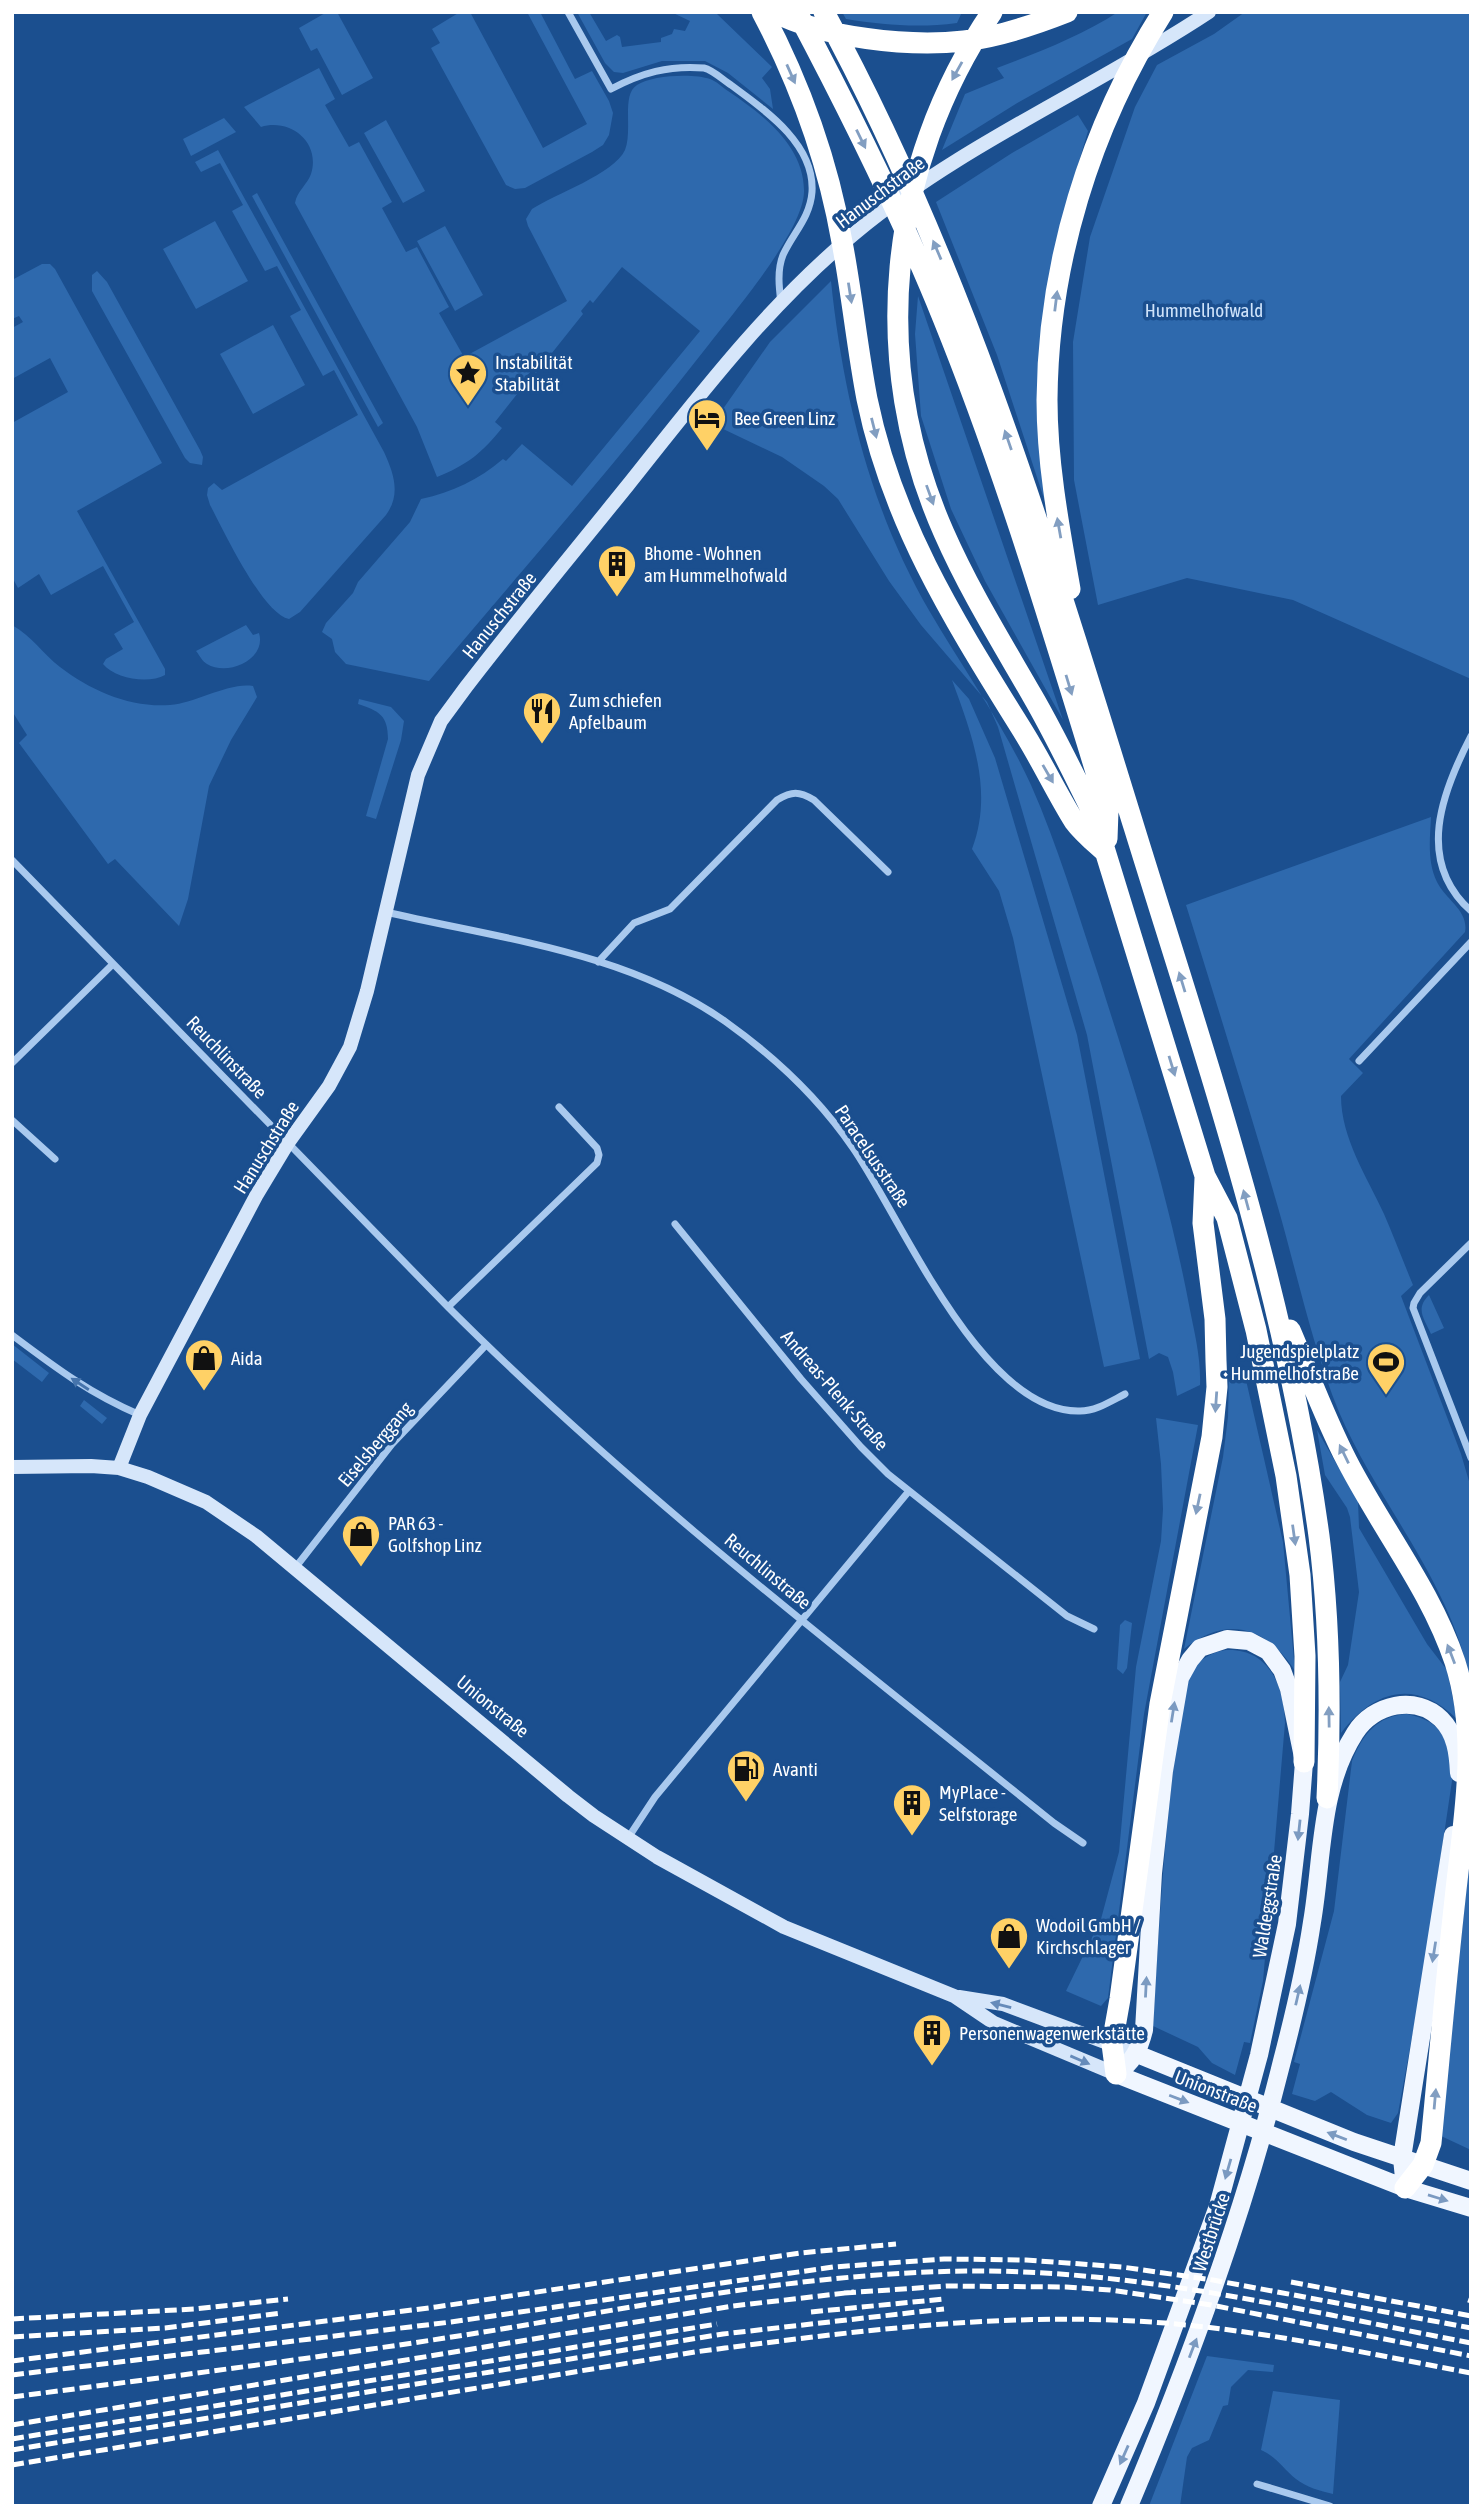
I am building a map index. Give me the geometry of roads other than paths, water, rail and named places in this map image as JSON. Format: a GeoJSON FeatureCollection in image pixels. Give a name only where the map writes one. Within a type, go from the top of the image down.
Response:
{"type":"FeatureCollection","features":[{"type":"Feature","properties":{"kind":"highway"},"geometry":{"type":"LineString","coordinates":[[762,12],[817,139],[842,239],[867,399],[887,473],[904,520],[924,565],[1076,823],[1107,854]]}},
{"type":"Feature","properties":{"kind":"highway"},"geometry":{"type":"LineString","coordinates":[[774,12],[785,18],[844,35],[933,42],[964,41],[1011,32],[1068,12]]}},
{"type":"Feature","properties":{"kind":"highway"},"geometry":{"type":"LineString","coordinates":[[797,12],[953,316],[1085,667],[1225,1121],[1264,1266],[1306,1449],[1319,1541],[1326,1626],[1330,1720],[1327,1798]]}},
{"type":"Feature","properties":{"kind":"highway"},"geometry":{"type":"LineString","coordinates":[[824,12],[926,224],[1108,811],[1107,854]]}},
{"type":"Feature","properties":{"kind":"highway"},"geometry":{"type":"LineString","coordinates":[[992,12],[952,80],[931,125],[906,214],[897,304],[898,357],[908,422],[943,532],[970,588],[1094,814],[1205,1176],[1227,1219],[1256,1330],[1286,1476],[1300,1575],[1305,1656],[1304,1762]]}},
{"type":"Feature","properties":{"kind":"highway"},"geometry":{"type":"LineString","coordinates":[[1085,667],[1056,510],[1047,400],[1050,347],[1060,268],[1076,207],[1100,136],[1126,77],[1163,12]]}},
{"type":"Feature","properties":{"kind":"highway"},"geometry":{"type":"LineString","coordinates":[[1116,2074],[1112,2044],[1160,1704],[1215,1410],[1215,1329],[1203,1223],[1205,1176]]}},
{"type":"Feature","properties":{"kind":"highway"},"geometry":{"type":"LineString","coordinates":[[1264,1266],[1347,1462],[1424,1592],[1441,1626],[1455,1664],[1463,1699],[1469,1764],[1468,1797],[1455,1894],[1431,2143],[1423,2165],[1405,2188]]}},
{"type":"Feature","properties":{"kind":"main road","name":"Waldeggstraße"},"geometry":{"type":"LineString","coordinates":[[1137,2054],[1144,2030],[1153,1873],[1164,1770],[1181,1678],[1194,1654],[1208,1644],[1227,1639],[1249,1641],[1268,1651],[1276,1659],[1286,1679],[1304,1762],[1287,1924],[1259,2055]]}},
{"type":"Feature","properties":{"kind":"main road"},"geometry":{"type":"LineString","coordinates":[[1327,1798],[1351,1739],[1362,1723],[1377,1712],[1397,1705],[1416,1706],[1438,1716],[1450,1729],[1458,1752],[1457,1804],[1402,2158],[1405,2188]]}},
{"type":"Feature","properties":{"kind":"main road","name":"Westbrücke"},"geometry":{"type":"LineString","coordinates":[[1129,2506],[1169,2411],[1239,2216],[1282,2062],[1312,1922],[1327,1798]]}},
{"type":"Feature","properties":{"kind":"main road"},"geometry":{"type":"LineString","coordinates":[[1116,2074],[1137,2054]]}},
{"type":"Feature","properties":{"kind":"main road","name":"Unionstraße"},"geometry":{"type":"LineString","coordinates":[[1137,2054],[1257,2104],[1471,2181]]}},
{"type":"Feature","properties":{"kind":"main road","name":"Westbrücke"},"geometry":{"type":"LineString","coordinates":[[1101,2506],[1146,2403],[1217,2206],[1259,2055]]}},
{"type":"Feature","properties":{"kind":"main road","name":"Unionstraße"},"geometry":{"type":"LineString","coordinates":[[1116,2074],[1405,2188],[1471,2207]]}},
{"type":"Feature","properties":{"kind":"street"},"geometry":{"type":"LineString","coordinates":[[568,12],[611,89],[651,71],[707,68],[785,129],[798,146],[808,167],[812,190],[808,212],[783,254],[779,269],[781,303]]}},
{"type":"Feature","properties":{"kind":"street","name":"Hanuschstraße"},"geometry":{"type":"LineString","coordinates":[[119,1468],[140,1415],[256,1196],[288,1143],[329,1086],[350,1047],[367,990],[411,799],[426,753],[441,721],[481,667],[728,361],[781,303],[854,234],[901,197],[972,151],[1209,12]]}},
{"type":"Feature","properties":{"kind":"street"},"geometry":{"type":"LineString","coordinates":[[1471,736],[1445,793],[1438,834],[1439,856],[1445,874],[1453,891],[1471,911]]}},
{"type":"Feature","properties":{"kind":"street"},"geometry":{"type":"LineString","coordinates":[[598,962],[634,923],[670,909],[777,800],[789,792],[802,792],[814,800],[888,872]]}},
{"type":"Feature","properties":{"kind":"street","name":"Reuchlinstraße"},"geometry":{"type":"LineString","coordinates":[[12,860],[486,1345],[643,1488],[802,1620],[1054,1823],[1083,1843]]}},
{"type":"Feature","properties":{"kind":"street","name":"Paracelsusstraße"},"geometry":{"type":"LineString","coordinates":[[385,912],[569,953],[598,962],[674,991],[722,1020],[762,1048],[791,1074],[823,1109],[855,1149],[951,1312],[1009,1378],[1037,1399],[1073,1411],[1098,1407],[1125,1394]]}},
{"type":"Feature","properties":{"kind":"street"},"geometry":{"type":"LineString","coordinates":[[1359,1060],[1471,942]]}},
{"type":"Feature","properties":{"kind":"street"},"geometry":{"type":"LineString","coordinates":[[12,1063],[113,964]]}},
{"type":"Feature","properties":{"kind":"street"},"geometry":{"type":"LineString","coordinates":[[448,1307],[597,1163],[597,1148],[559,1107]]}},
{"type":"Feature","properties":{"kind":"street"},"geometry":{"type":"LineString","coordinates":[[12,1120],[55,1159]]}},
{"type":"Feature","properties":{"kind":"street","name":"Andreas-Plenk-Straße"},"geometry":{"type":"LineString","coordinates":[[675,1224],[845,1430],[874,1461],[1067,1616],[1094,1629]]}},
{"type":"Feature","properties":{"kind":"street"},"geometry":{"type":"LineString","coordinates":[[1471,1243],[1414,1303],[1415,1314],[1471,1458]]}},
{"type":"Feature","properties":{"kind":"street"},"geometry":{"type":"LineString","coordinates":[[12,1335],[88,1390],[140,1415]]}},
{"type":"Feature","properties":{"kind":"street","name":"Eiselsberggang"},"geometry":{"type":"LineString","coordinates":[[294,1569],[392,1444],[486,1345]]}},
{"type":"Feature","properties":{"kind":"street","name":"Unionstraße"},"geometry":{"type":"LineString","coordinates":[[12,1467],[119,1468],[148,1477],[206,1502],[256,1536],[568,1796],[628,1839],[694,1879],[784,1927],[954,1996],[994,2023],[1116,2074]]}},
{"type":"Feature","properties":{"kind":"street"},"geometry":{"type":"LineString","coordinates":[[628,1839],[655,1797],[909,1491]]}},
{"type":"Feature","properties":{"kind":"street","name":"Unionstraße"},"geometry":{"type":"LineString","coordinates":[[954,1996],[1003,2004],[1137,2054]]}},
{"type":"Feature","properties":{"kind":"street"},"geometry":{"type":"LineString","coordinates":[[1257,2484],[1330,2506]]}},
{"type":"Feature","properties":{"kind":"railway"},"geometry":{"type":"LineString","coordinates":[[12,2361],[436,2307],[800,2253],[896,2244]]}},
{"type":"Feature","properties":{"kind":"railway"},"geometry":{"type":"LineString","coordinates":[[12,2375],[451,2322],[833,2267],[944,2259],[1026,2260],[1122,2267],[1213,2280],[1471,2328]]}},
{"type":"Feature","properties":{"kind":"railway"},"geometry":{"type":"LineString","coordinates":[[12,2397],[375,2348],[671,2300],[848,2277],[907,2273],[1030,2272],[1157,2284],[1471,2343]]}},
{"type":"Feature","properties":{"kind":"railway"},"geometry":{"type":"LineString","coordinates":[[1291,2282],[1471,2316]]}},
{"type":"Feature","properties":{"kind":"railway"},"geometry":{"type":"LineString","coordinates":[[844,2293],[947,2286],[1110,2290],[1211,2305],[1471,2356]]}},
{"type":"Feature","properties":{"kind":"railway"},"geometry":{"type":"LineString","coordinates":[[12,2425],[733,2306],[854,2292]]}},
{"type":"Feature","properties":{"kind":"railway"},"geometry":{"type":"LineString","coordinates":[[12,2319],[194,2309],[288,2299]]}},
{"type":"Feature","properties":{"kind":"railway"},"geometry":{"type":"LineString","coordinates":[[811,2312],[944,2299]]}},
{"type":"Feature","properties":{"kind":"railway"},"geometry":{"type":"LineString","coordinates":[[12,2450],[723,2334],[944,2309]]}},
{"type":"Feature","properties":{"kind":"railway"},"geometry":{"type":"LineString","coordinates":[[12,2337],[165,2328],[282,2313]]}},
{"type":"Feature","properties":{"kind":"railway"},"geometry":{"type":"LineString","coordinates":[[12,2465],[695,2352],[969,2322],[1080,2319],[1177,2324],[1304,2341],[1471,2373]]}},
{"type":"Feature","properties":{"kind":"railway"},"geometry":{"type":"LineString","coordinates":[[12,2439],[717,2324]]}},
{"type":"Feature","properties":{"kind":"place","name":"Instabilität Stabilität"},"geometry":{"type":"Point","coordinates":[468,407]}},
{"type":"Feature","properties":{"kind":"place","name":"Bee Green Linz"},"geometry":{"type":"Point","coordinates":[707,452]}},
{"type":"Feature","properties":{"kind":"place","name":"Bhome - Wohnen am Hummelhofwald"},"geometry":{"type":"Point","coordinates":[617,598]}},
{"type":"Feature","properties":{"kind":"place","name":"Zum schiefen Apfelbaum"},"geometry":{"type":"Point","coordinates":[542,745]}},
{"type":"Feature","properties":{"kind":"place","name":"Aida"},"geometry":{"type":"Point","coordinates":[204,1392]}},
{"type":"Feature","properties":{"kind":"place","name":"Jugendspielplatz - Hummelhofstraße"},"geometry":{"type":"Point","coordinates":[1386,1396]}},
{"type":"Feature","properties":{"kind":"place","name":"PAR 63 - Golfshop Linz"},"geometry":{"type":"Point","coordinates":[361,1568]}},
{"type":"Feature","properties":{"kind":"place","name":"Avanti"},"geometry":{"type":"Point","coordinates":[746,1803]}},
{"type":"Feature","properties":{"kind":"place","name":"MyPlace - Selfstorage"},"geometry":{"type":"Point","coordinates":[912,1837]}},
{"type":"Feature","properties":{"kind":"place","name":"Wodoil GmbH / Kirchschlager"},"geometry":{"type":"Point","coordinates":[1009,1970]}},
{"type":"Feature","properties":{"kind":"place","name":"Personenwagenwerkstätte"},"geometry":{"type":"Point","coordinates":[932,2067]}},
{"type":"Feature","properties":{"kind":"park label","name":"Hummelhofwald"},"geometry":{"type":"Point","coordinates":[1204,310]}}]}
